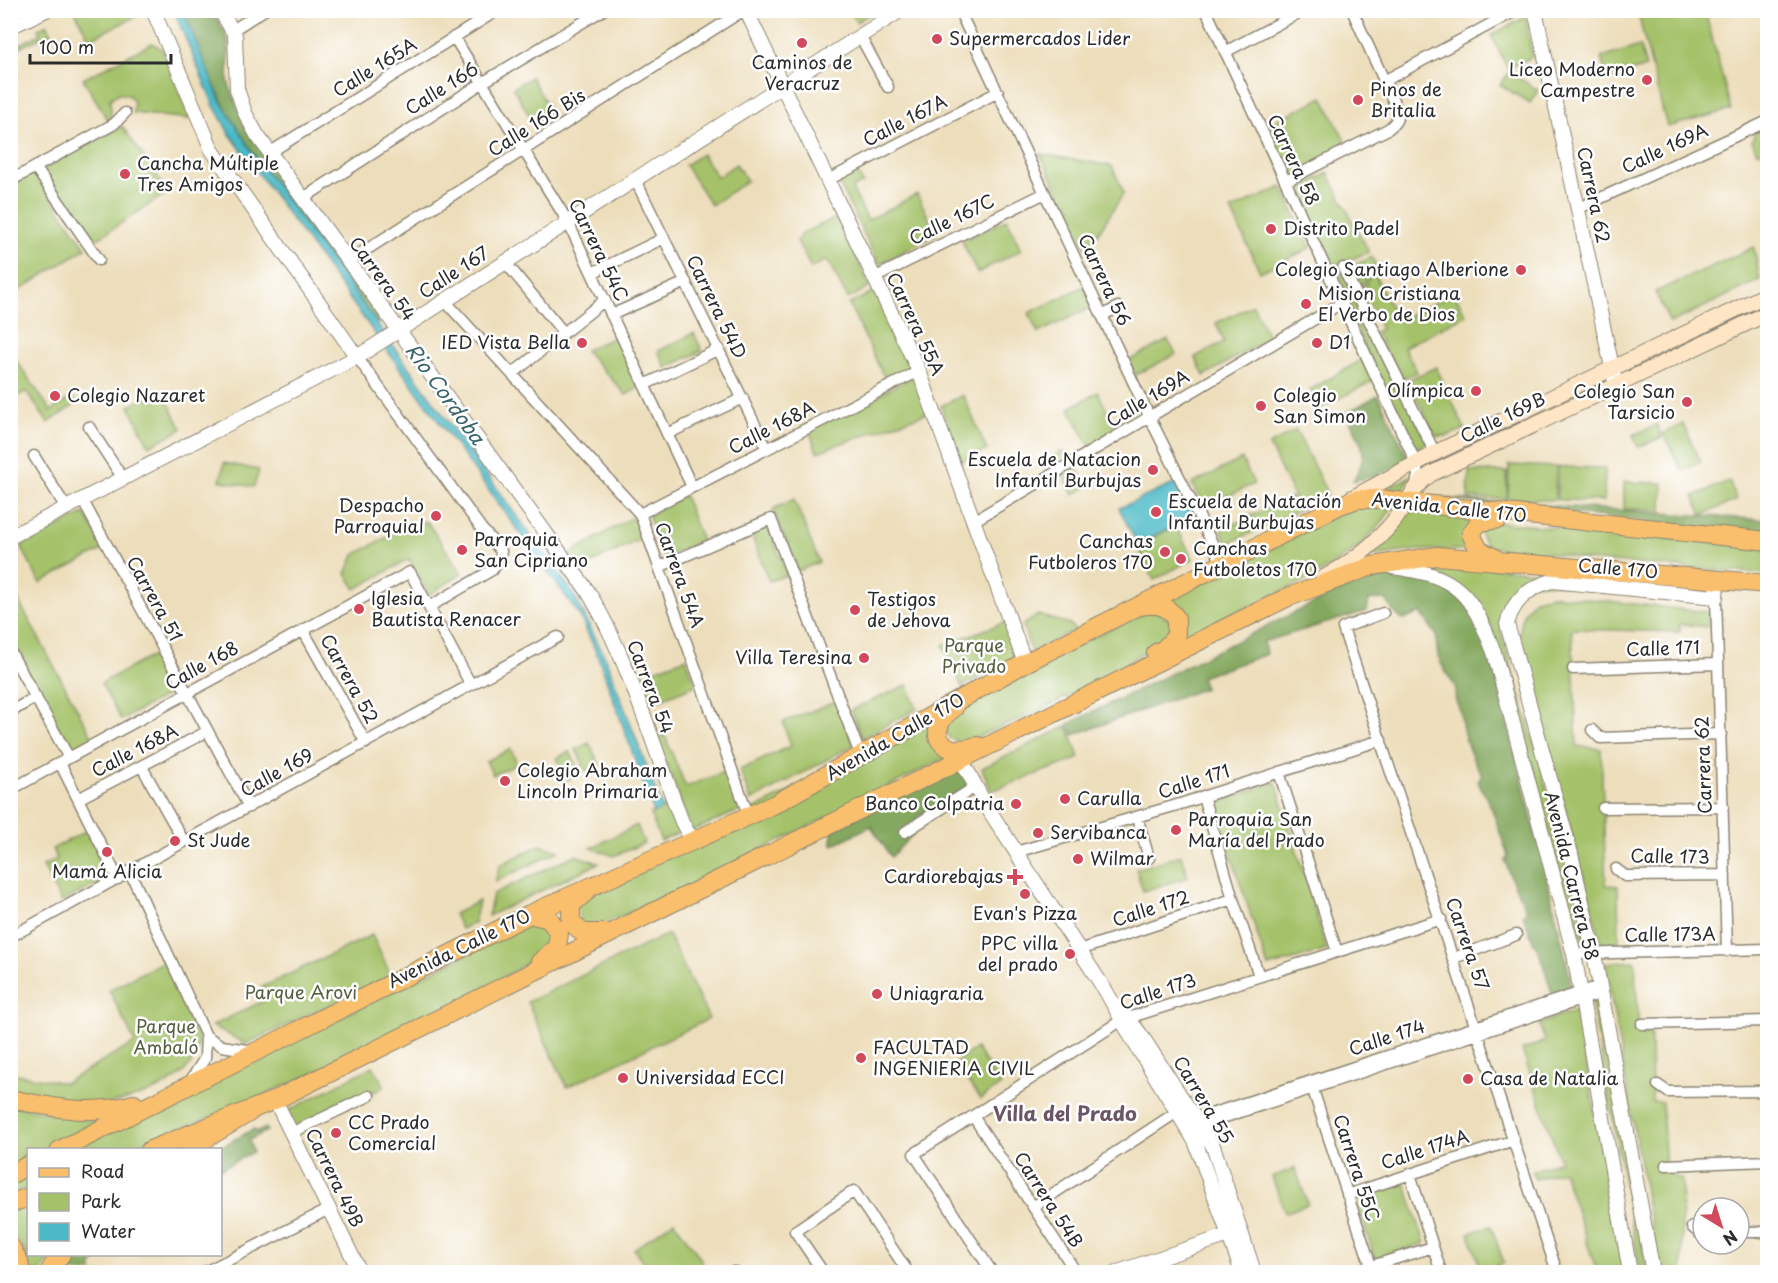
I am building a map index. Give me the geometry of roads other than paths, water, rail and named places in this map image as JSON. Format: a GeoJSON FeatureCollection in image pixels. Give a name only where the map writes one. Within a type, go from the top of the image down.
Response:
{"type":"FeatureCollection","features":[{"type":"Feature","properties":{"kind":"main road","name":"Calle 169B"},"geometry":{"type":"LineString","coordinates":[[1340,505],[1435,453],[1767,294]]}},
{"type":"Feature","properties":{"kind":"main road","name":"Calle 169B"},"geometry":{"type":"LineString","coordinates":[[1286,598],[1351,561],[1384,533],[1411,496],[1431,474],[1767,314]]}},
{"type":"Feature","properties":{"kind":"main road","name":"Avenida Calle 170"},"geometry":{"type":"LineString","coordinates":[[62,1148],[530,914],[749,817],[861,757],[1025,663],[1340,505],[1366,499],[1411,496],[1582,522],[1767,541]]}},
{"type":"Feature","properties":{"kind":"main road"},"geometry":{"type":"LineString","coordinates":[[1500,560],[1479,550],[1472,540],[1474,527],[1479,522],[1492,519],[1582,522]]}},
{"type":"Feature","properties":{"kind":"main road"},"geometry":{"type":"LineString","coordinates":[[153,1148],[276,1100],[1286,598],[1372,566],[1419,556],[1500,560],[1721,586],[1767,582]]}},
{"type":"Feature","properties":{"kind":"main road"},"geometry":{"type":"LineString","coordinates":[[1110,684],[1140,661],[1164,649],[1176,636],[1178,628],[1171,611],[1158,604],[1136,607]]}},
{"type":"Feature","properties":{"kind":"main road"},"geometry":{"type":"LineString","coordinates":[[990,683],[944,714],[938,729],[941,741],[951,748],[959,749],[994,743]]}},
{"type":"Feature","properties":{"kind":"main road"},"geometry":{"type":"LineString","coordinates":[[616,874],[574,900],[570,910],[571,922],[583,933],[592,935],[616,932]]}},
{"type":"Feature","properties":{"kind":"main road"},"geometry":{"type":"LineString","coordinates":[[498,990],[550,955],[557,947],[559,940],[556,927],[549,919],[530,914]]}},
{"type":"Feature","properties":{"kind":"main road"},"geometry":{"type":"LineString","coordinates":[[10,1098],[66,1110],[90,1112],[165,1095]]}},
{"type":"Feature","properties":{"kind":"main road"},"geometry":{"type":"LineString","coordinates":[[189,1148],[250,1112]]}},
{"type":"Feature","properties":{"kind":"main road"},"geometry":{"type":"LineString","coordinates":[[10,1175],[27,1166]]}},
{"type":"Feature","properties":{"kind":"main road"},"geometry":{"type":"LineString","coordinates":[[10,1204],[27,1197]]}},
{"type":"Feature","properties":{"kind":"main road"},"geometry":{"type":"LineString","coordinates":[[10,1246],[21,1272]]}},
{"type":"Feature","properties":{"kind":"main road"},"geometry":{"type":"LineString","coordinates":[[49,1272],[60,1256]]}},
{"type":"Feature","properties":{"kind":"street"},"geometry":{"type":"LineString","coordinates":[[10,27],[46,10]]}},
{"type":"Feature","properties":{"kind":"street"},"geometry":{"type":"LineString","coordinates":[[153,10],[212,150],[361,354],[481,528],[498,545],[500,560],[492,570],[429,607],[471,685]]}},
{"type":"Feature","properties":{"kind":"street","name":"Carrera 54"},"geometry":{"type":"LineString","coordinates":[[220,10],[233,30],[236,40],[239,96],[245,113],[269,153],[347,262],[393,334],[574,570],[596,604],[621,662],[682,822],[688,833],[696,839]]}},
{"type":"Feature","properties":{"kind":"street"},"geometry":{"type":"LineString","coordinates":[[233,30],[264,10]]}},
{"type":"Feature","properties":{"kind":"street","name":"Calle 165A"},"geometry":{"type":"LineString","coordinates":[[269,153],[498,10]]}},
{"type":"Feature","properties":{"kind":"street","name":"Calle 166"},"geometry":{"type":"LineString","coordinates":[[302,199],[483,83],[603,10]]}},
{"type":"Feature","properties":{"kind":"street","name":"Carrera 55A"},"geometry":{"type":"LineString","coordinates":[[745,10],[919,371],[1025,663]]}},
{"type":"Feature","properties":{"kind":"street","name":"Calle 166 Bis"},"geometry":{"type":"LineString","coordinates":[[347,262],[745,10]]}},
{"type":"Feature","properties":{"kind":"street","name":"Carrera 56"},"geometry":{"type":"LineString","coordinates":[[959,10],[1150,418],[1222,563]]}},
{"type":"Feature","properties":{"kind":"street","name":"Carrera 58"},"geometry":{"type":"LineString","coordinates":[[1206,10],[1286,181],[1340,304],[1416,463],[1418,476],[1411,496]]}},
{"type":"Feature","properties":{"kind":"street"},"geometry":{"type":"LineString","coordinates":[[1225,52],[1304,10]]}},
{"type":"Feature","properties":{"kind":"street"},"geometry":{"type":"LineString","coordinates":[[1286,181],[1395,124],[1398,114],[1352,10]]}},
{"type":"Feature","properties":{"kind":"street"},"geometry":{"type":"LineString","coordinates":[[1384,81],[1517,10]]}},
{"type":"Feature","properties":{"kind":"street","name":"Carrera 62"},"geometry":{"type":"LineString","coordinates":[[1535,10],[1616,386]]}},
{"type":"Feature","properties":{"kind":"street","name":"Calle 167"},"geometry":{"type":"LineString","coordinates":[[11,535],[124,480],[361,354],[898,11]]}},
{"type":"Feature","properties":{"kind":"street"},"geometry":{"type":"LineString","coordinates":[[860,36],[888,87]]}},
{"type":"Feature","properties":{"kind":"street","name":"Carrera 54C"},"geometry":{"type":"LineString","coordinates":[[454,38],[568,222],[692,487]]}},
{"type":"Feature","properties":{"kind":"street","name":"Calle 167A"},"geometry":{"type":"LineString","coordinates":[[828,180],[998,92]]}},
{"type":"Feature","properties":{"kind":"street"},"geometry":{"type":"LineString","coordinates":[[10,181],[114,124],[125,112]]}},
{"type":"Feature","properties":{"kind":"street","name":"Calle 169A"},"geometry":{"type":"LineString","coordinates":[[1578,209],[1767,121]]}},
{"type":"Feature","properties":{"kind":"street"},"geometry":{"type":"LineString","coordinates":[[35,167],[99,260]]}},
{"type":"Feature","properties":{"kind":"street","name":"Carrera 54D"},"geometry":{"type":"LineString","coordinates":[[635,179],[767,449]]}},
{"type":"Feature","properties":{"kind":"street","name":"Calle 167C"},"geometry":{"type":"LineString","coordinates":[[874,278],[1045,193]]}},
{"type":"Feature","properties":{"kind":"street"},"geometry":{"type":"LineString","coordinates":[[592,273],[664,238]]}},
{"type":"Feature","properties":{"kind":"street"},"geometry":{"type":"LineString","coordinates":[[505,262],[564,333]]}},
{"type":"Feature","properties":{"kind":"street"},"geometry":{"type":"LineString","coordinates":[[1343,268],[1435,453]]}},
{"type":"Feature","properties":{"kind":"street"},"geometry":{"type":"LineString","coordinates":[[611,315],[686,282]]}},
{"type":"Feature","properties":{"kind":"street"},"geometry":{"type":"LineString","coordinates":[[512,374],[604,300]]}},
{"type":"Feature","properties":{"kind":"street","name":"Carrera 54A"},"geometry":{"type":"LineString","coordinates":[[445,301],[640,514],[749,817]]}},
{"type":"Feature","properties":{"kind":"street","name":"Calle 169A"},"geometry":{"type":"LineString","coordinates":[[972,522],[1340,304]]}},
{"type":"Feature","properties":{"kind":"street"},"geometry":{"type":"LineString","coordinates":[[1102,316],[1118,307]]}},
{"type":"Feature","properties":{"kind":"street"},"geometry":{"type":"LineString","coordinates":[[1350,324],[1367,317]]}},
{"type":"Feature","properties":{"kind":"street"},"geometry":{"type":"LineString","coordinates":[[644,385],[719,349]]}},
{"type":"Feature","properties":{"kind":"street","name":"Calle 168A"},"geometry":{"type":"LineString","coordinates":[[640,514],[919,371]]}},
{"type":"Feature","properties":{"kind":"street"},"geometry":{"type":"LineString","coordinates":[[667,434],[742,398]]}},
{"type":"Feature","properties":{"kind":"street"},"geometry":{"type":"LineString","coordinates":[[89,427],[124,480]]}},
{"type":"Feature","properties":{"kind":"street"},"geometry":{"type":"LineString","coordinates":[[34,456],[67,509]]}},
{"type":"Feature","properties":{"kind":"street","name":"Carrera 51"},"geometry":{"type":"LineString","coordinates":[[83,501],[249,807]]}},
{"type":"Feature","properties":{"kind":"street"},"geometry":{"type":"LineString","coordinates":[[659,567],[771,519],[861,757]]}},
{"type":"Feature","properties":{"kind":"street","name":"Avenida Carrera 58"},"geometry":{"type":"LineString","coordinates":[[1372,566],[1422,571],[1444,579],[1468,598],[1480,615],[1494,652],[1574,954],[1630,1272]]}},
{"type":"Feature","properties":{"kind":"street","name":"Calle 168"},"geometry":{"type":"LineString","coordinates":[[10,790],[410,572],[429,607]]}},
{"type":"Feature","properties":{"kind":"street","name":"Calle 170"},"geometry":{"type":"LineString","coordinates":[[1520,598],[1535,587],[1552,581],[1721,586]]}},
{"type":"Feature","properties":{"kind":"street","name":"Carrera 62"},"geometry":{"type":"LineString","coordinates":[[1721,586],[1718,664],[1727,951]]}},
{"type":"Feature","properties":{"kind":"street","name":"Avenida Carrera 58"},"geometry":{"type":"LineString","coordinates":[[1520,598],[1510,612],[1508,633],[1548,769],[1594,954],[1653,1272]]}},
{"type":"Feature","properties":{"kind":"street","name":"Carrera 57"},"geometry":{"type":"LineString","coordinates":[[1383,613],[1343,628],[1557,1272]]}},
{"type":"Feature","properties":{"kind":"street","name":"Carrera 52"},"geometry":{"type":"LineString","coordinates":[[303,630],[366,743]]}},
{"type":"Feature","properties":{"kind":"street","name":"Calle 169"},"geometry":{"type":"LineString","coordinates":[[10,937],[558,637]]}},
{"type":"Feature","properties":{"kind":"street"},"geometry":{"type":"LineString","coordinates":[[11,650],[36,697],[64,760],[78,799],[118,879]]}},
{"type":"Feature","properties":{"kind":"street","name":"Calle 171"},"geometry":{"type":"LineString","coordinates":[[1573,669],[1718,664]]}},
{"type":"Feature","properties":{"kind":"street"},"geometry":{"type":"LineString","coordinates":[[10,712],[36,697]]}},
{"type":"Feature","properties":{"kind":"street"},"geometry":{"type":"LineString","coordinates":[[1592,729],[1600,738],[1721,734]]}},
{"type":"Feature","properties":{"kind":"street","name":"Calle 168A"},"geometry":{"type":"LineString","coordinates":[[78,799],[208,731]]}},
{"type":"Feature","properties":{"kind":"street","name":"Calle 171"},"geometry":{"type":"LineString","coordinates":[[1016,852],[1137,817],[1381,740]]}},
{"type":"Feature","properties":{"kind":"street","name":"Carrera 55"},"geometry":{"type":"LineString","coordinates":[[961,759],[975,787],[1016,852],[1193,1124],[1202,1157],[1254,1272]]}},
{"type":"Feature","properties":{"kind":"street"},"geometry":{"type":"LineString","coordinates":[[142,767],[184,842]]}},
{"type":"Feature","properties":{"kind":"street"},"geometry":{"type":"LineString","coordinates":[[1279,772],[1337,952]]}},
{"type":"Feature","properties":{"kind":"street"},"geometry":{"type":"LineString","coordinates":[[905,832],[975,787]]}},
{"type":"Feature","properties":{"kind":"street"},"geometry":{"type":"LineString","coordinates":[[1203,796],[1233,899],[1259,976]]}},
{"type":"Feature","properties":{"kind":"street"},"geometry":{"type":"LineString","coordinates":[[1603,808],[1723,807]]}},
{"type":"Feature","properties":{"kind":"street"},"geometry":{"type":"LineString","coordinates":[[1137,817],[1149,858]]}},
{"type":"Feature","properties":{"kind":"street","name":"Calle 173"},"geometry":{"type":"LineString","coordinates":[[1616,869],[1624,876],[1725,874]]}},
{"type":"Feature","properties":{"kind":"street"},"geometry":{"type":"LineString","coordinates":[[130,872],[206,1036],[207,1051],[202,1066],[187,1084]]}},
{"type":"Feature","properties":{"kind":"street","name":"Calle 172"},"geometry":{"type":"LineString","coordinates":[[1079,950],[1233,899]]}},
{"type":"Feature","properties":{"kind":"street","name":"Calle 173"},"geometry":{"type":"LineString","coordinates":[[992,1272],[914,1154],[1125,1019],[1441,919]]}},
{"type":"Feature","properties":{"kind":"street"},"geometry":{"type":"LineString","coordinates":[[1454,958],[1516,935]]}},
{"type":"Feature","properties":{"kind":"street","name":"Calle 173A"},"geometry":{"type":"LineString","coordinates":[[1574,954],[1767,950]]}},
{"type":"Feature","properties":{"kind":"street","name":"Calle 174"},"geometry":{"type":"LineString","coordinates":[[1193,1124],[1601,990]]}},
{"type":"Feature","properties":{"kind":"street"},"geometry":{"type":"LineString","coordinates":[[1642,1024],[1767,1021]]}},
{"type":"Feature","properties":{"kind":"street"},"geometry":{"type":"LineString","coordinates":[[206,1036],[222,1046],[254,1051]]}},
{"type":"Feature","properties":{"kind":"street","name":"Carrera 55C"},"geometry":{"type":"LineString","coordinates":[[1312,1084],[1371,1266]]}},
{"type":"Feature","properties":{"kind":"street"},"geometry":{"type":"LineString","coordinates":[[1658,1085],[1668,1092],[1767,1091]]}},
{"type":"Feature","properties":{"kind":"street"},"geometry":{"type":"LineString","coordinates":[[291,1133],[369,1096]]}},
{"type":"Feature","properties":{"kind":"street","name":"Carrera 49B"},"geometry":{"type":"LineString","coordinates":[[276,1100],[360,1272]]}},
{"type":"Feature","properties":{"kind":"street"},"geometry":{"type":"LineString","coordinates":[[1033,1207],[1183,1108]]}},
{"type":"Feature","properties":{"kind":"street","name":"Carrera 54B"},"geometry":{"type":"LineString","coordinates":[[973,1116],[1076,1272]]}},
{"type":"Feature","properties":{"kind":"street","name":"Calle 174A"},"geometry":{"type":"LineString","coordinates":[[1347,1195],[1514,1140]]}},
{"type":"Feature","properties":{"kind":"street"},"geometry":{"type":"LineString","coordinates":[[1666,1165],[1767,1161]]}},
{"type":"Feature","properties":{"kind":"street"},"geometry":{"type":"LineString","coordinates":[[1410,1174],[1441,1272]]}},
{"type":"Feature","properties":{"kind":"street"},"geometry":{"type":"LineString","coordinates":[[824,1272],[795,1231],[854,1191],[908,1272]]}},
{"type":"Feature","properties":{"kind":"street"},"geometry":{"type":"LineString","coordinates":[[205,1272],[227,1267],[329,1209]]}},
{"type":"Feature","properties":{"kind":"street"},"geometry":{"type":"LineString","coordinates":[[1751,1232],[1767,1232]]}},
{"type":"Feature","properties":{"kind":"street"},"geometry":{"type":"LineString","coordinates":[[1118,1272],[1235,1234]]}},
{"type":"Feature","properties":{"kind":"street","name":"Carrera 55"},"geometry":{"type":"LineString","coordinates":[[1235,1234],[1242,1272]]}},
{"type":"Feature","properties":{"kind":"street"},"geometry":{"type":"LineString","coordinates":[[1352,1272],[1433,1247]]}},
{"type":"Feature","properties":{"kind":"water"},"geometry":{"type":"Polygon","coordinates":[[[174,11],[183,11],[221,102],[255,156],[573,593],[605,657],[663,809],[654,813],[599,659],[580,616],[229,133],[214,106],[174,11]]]}},
{"type":"Feature","properties":{"kind":"water","name":"Escuela de Natación Infantil Burbujas"},"geometry":{"type":"Polygon","coordinates":[[[1176,483],[1193,516],[1137,544],[1119,508],[1176,483]]]}},
{"type":"Feature","properties":{"kind":"place","name":"Supermercados Lider"},"geometry":{"type":"Point","coordinates":[937,39]}},
{"type":"Feature","properties":{"kind":"place","name":"Caminos de Veracruz"},"geometry":{"type":"Point","coordinates":[802,43]}},
{"type":"Feature","properties":{"kind":"place","name":"Liceo Moderno Campestre"},"geometry":{"type":"Point","coordinates":[1647,80]}},
{"type":"Feature","properties":{"kind":"place","name":"Pinos de Britalia"},"geometry":{"type":"Point","coordinates":[1358,100]}},
{"type":"Feature","properties":{"kind":"place","name":"Cancha Múltiple Tres Amigos"},"geometry":{"type":"Point","coordinates":[125,174]}},
{"type":"Feature","properties":{"kind":"place","name":"Distrito Padel"},"geometry":{"type":"Point","coordinates":[1271,229]}},
{"type":"Feature","properties":{"kind":"place","name":"Colegio Santiago Alberione"},"geometry":{"type":"Point","coordinates":[1521,270]}},
{"type":"Feature","properties":{"kind":"place","name":"Mision Cristiana El Verbo de Dios"},"geometry":{"type":"Point","coordinates":[1306,304]}},
{"type":"Feature","properties":{"kind":"place","name":"IED Vista Bella"},"geometry":{"type":"Point","coordinates":[582,343]}},
{"type":"Feature","properties":{"kind":"place","name":"D1"},"geometry":{"type":"Point","coordinates":[1317,343]}},
{"type":"Feature","properties":{"kind":"place","name":"Olímpica"},"geometry":{"type":"Point","coordinates":[1476,391]}},
{"type":"Feature","properties":{"kind":"place","name":"Colegio Nazaret"},"geometry":{"type":"Point","coordinates":[55,396]}},
{"type":"Feature","properties":{"kind":"place","name":"Colegio San Tarsicio"},"geometry":{"type":"Point","coordinates":[1687,402]}},
{"type":"Feature","properties":{"kind":"place","name":"Colegio San Simon"},"geometry":{"type":"Point","coordinates":[1261,406]}},
{"type":"Feature","properties":{"kind":"place","name":"Escuela de Natacion Infantil Burbujas"},"geometry":{"type":"Point","coordinates":[1153,470]}},
{"type":"Feature","properties":{"kind":"place","name":"Escuela de Natación Infantil Burbujas"},"geometry":{"type":"Point","coordinates":[1156,512]}},
{"type":"Feature","properties":{"kind":"place","name":"Despacho Parroquial"},"geometry":{"type":"Point","coordinates":[436,516]}},
{"type":"Feature","properties":{"kind":"place","name":"Parroquia San Cipriano"},"geometry":{"type":"Point","coordinates":[462,550]}},
{"type":"Feature","properties":{"kind":"place","name":"Canchas Futboleros 170"},"geometry":{"type":"Point","coordinates":[1165,552]}},
{"type":"Feature","properties":{"kind":"place","name":"Canchas Futboletos 170"},"geometry":{"type":"Point","coordinates":[1181,559]}},
{"type":"Feature","properties":{"kind":"place","name":"Iglesia Bautista Renacer"},"geometry":{"type":"Point","coordinates":[359,609]}},
{"type":"Feature","properties":{"kind":"place","name":"Testigos de Jehova"},"geometry":{"type":"Point","coordinates":[855,610]}},
{"type":"Feature","properties":{"kind":"place","name":"Villa Teresina"},"geometry":{"type":"Point","coordinates":[864,658]}},
{"type":"Feature","properties":{"kind":"place","name":"Colegio Abraham Lincoln Primaria"},"geometry":{"type":"Point","coordinates":[505,781]}},
{"type":"Feature","properties":{"kind":"place","name":"Carulla"},"geometry":{"type":"Point","coordinates":[1065,799]}},
{"type":"Feature","properties":{"kind":"place","name":"Banco Colpatria"},"geometry":{"type":"Point","coordinates":[1016,804]}},
{"type":"Feature","properties":{"kind":"place","name":"Parroquia San María del Prado"},"geometry":{"type":"Point","coordinates":[1176,830]}},
{"type":"Feature","properties":{"kind":"place","name":"Servibanca"},"geometry":{"type":"Point","coordinates":[1038,833]}},
{"type":"Feature","properties":{"kind":"place","name":"St Jude"},"geometry":{"type":"Point","coordinates":[175,841]}},
{"type":"Feature","properties":{"kind":"place","name":"Mamá Alicia"},"geometry":{"type":"Point","coordinates":[107,852]}},
{"type":"Feature","properties":{"kind":"place","name":"Wilmar"},"geometry":{"type":"Point","coordinates":[1078,859]}},
{"type":"Feature","properties":{"kind":"place","name":"Cardiorebajas"},"geometry":{"type":"Point","coordinates":[1015,877]}},
{"type":"Feature","properties":{"kind":"place","name":"Evan's Pizza"},"geometry":{"type":"Point","coordinates":[1025,894]}},
{"type":"Feature","properties":{"kind":"place","name":"PPC villa del prado"},"geometry":{"type":"Point","coordinates":[1070,954]}},
{"type":"Feature","properties":{"kind":"place","name":"Uniagraria"},"geometry":{"type":"Point","coordinates":[877,994]}},
{"type":"Feature","properties":{"kind":"place","name":"FACULTAD INGENIERIA CIVIL"},"geometry":{"type":"Point","coordinates":[861,1058]}},
{"type":"Feature","properties":{"kind":"place","name":"Universidad ECCI"},"geometry":{"type":"Point","coordinates":[623,1078]}},
{"type":"Feature","properties":{"kind":"place","name":"Casa de Natalia"},"geometry":{"type":"Point","coordinates":[1468,1079]}},
{"type":"Feature","properties":{"kind":"place","name":"CC Prado Comercial"},"geometry":{"type":"Point","coordinates":[336,1133]}},
{"type":"Feature","properties":{"kind":"district","name":"Villa del Prado"},"geometry":{"type":"Point","coordinates":[1065,1114]}},
{"type":"Feature","properties":{"kind":"water label","name":"Rio Cordoba"},"geometry":{"type":"Point","coordinates":[445,394]}},
{"type":"Feature","properties":{"kind":"park label","name":"Parque Privado"},"geometry":{"type":"Point","coordinates":[974,656]}},
{"type":"Feature","properties":{"kind":"park label","name":"Parque Arovi"},"geometry":{"type":"Point","coordinates":[301,993]}},
{"type":"Feature","properties":{"kind":"park label","name":"Parque Ambaló"},"geometry":{"type":"Point","coordinates":[166,1037]}}]}
